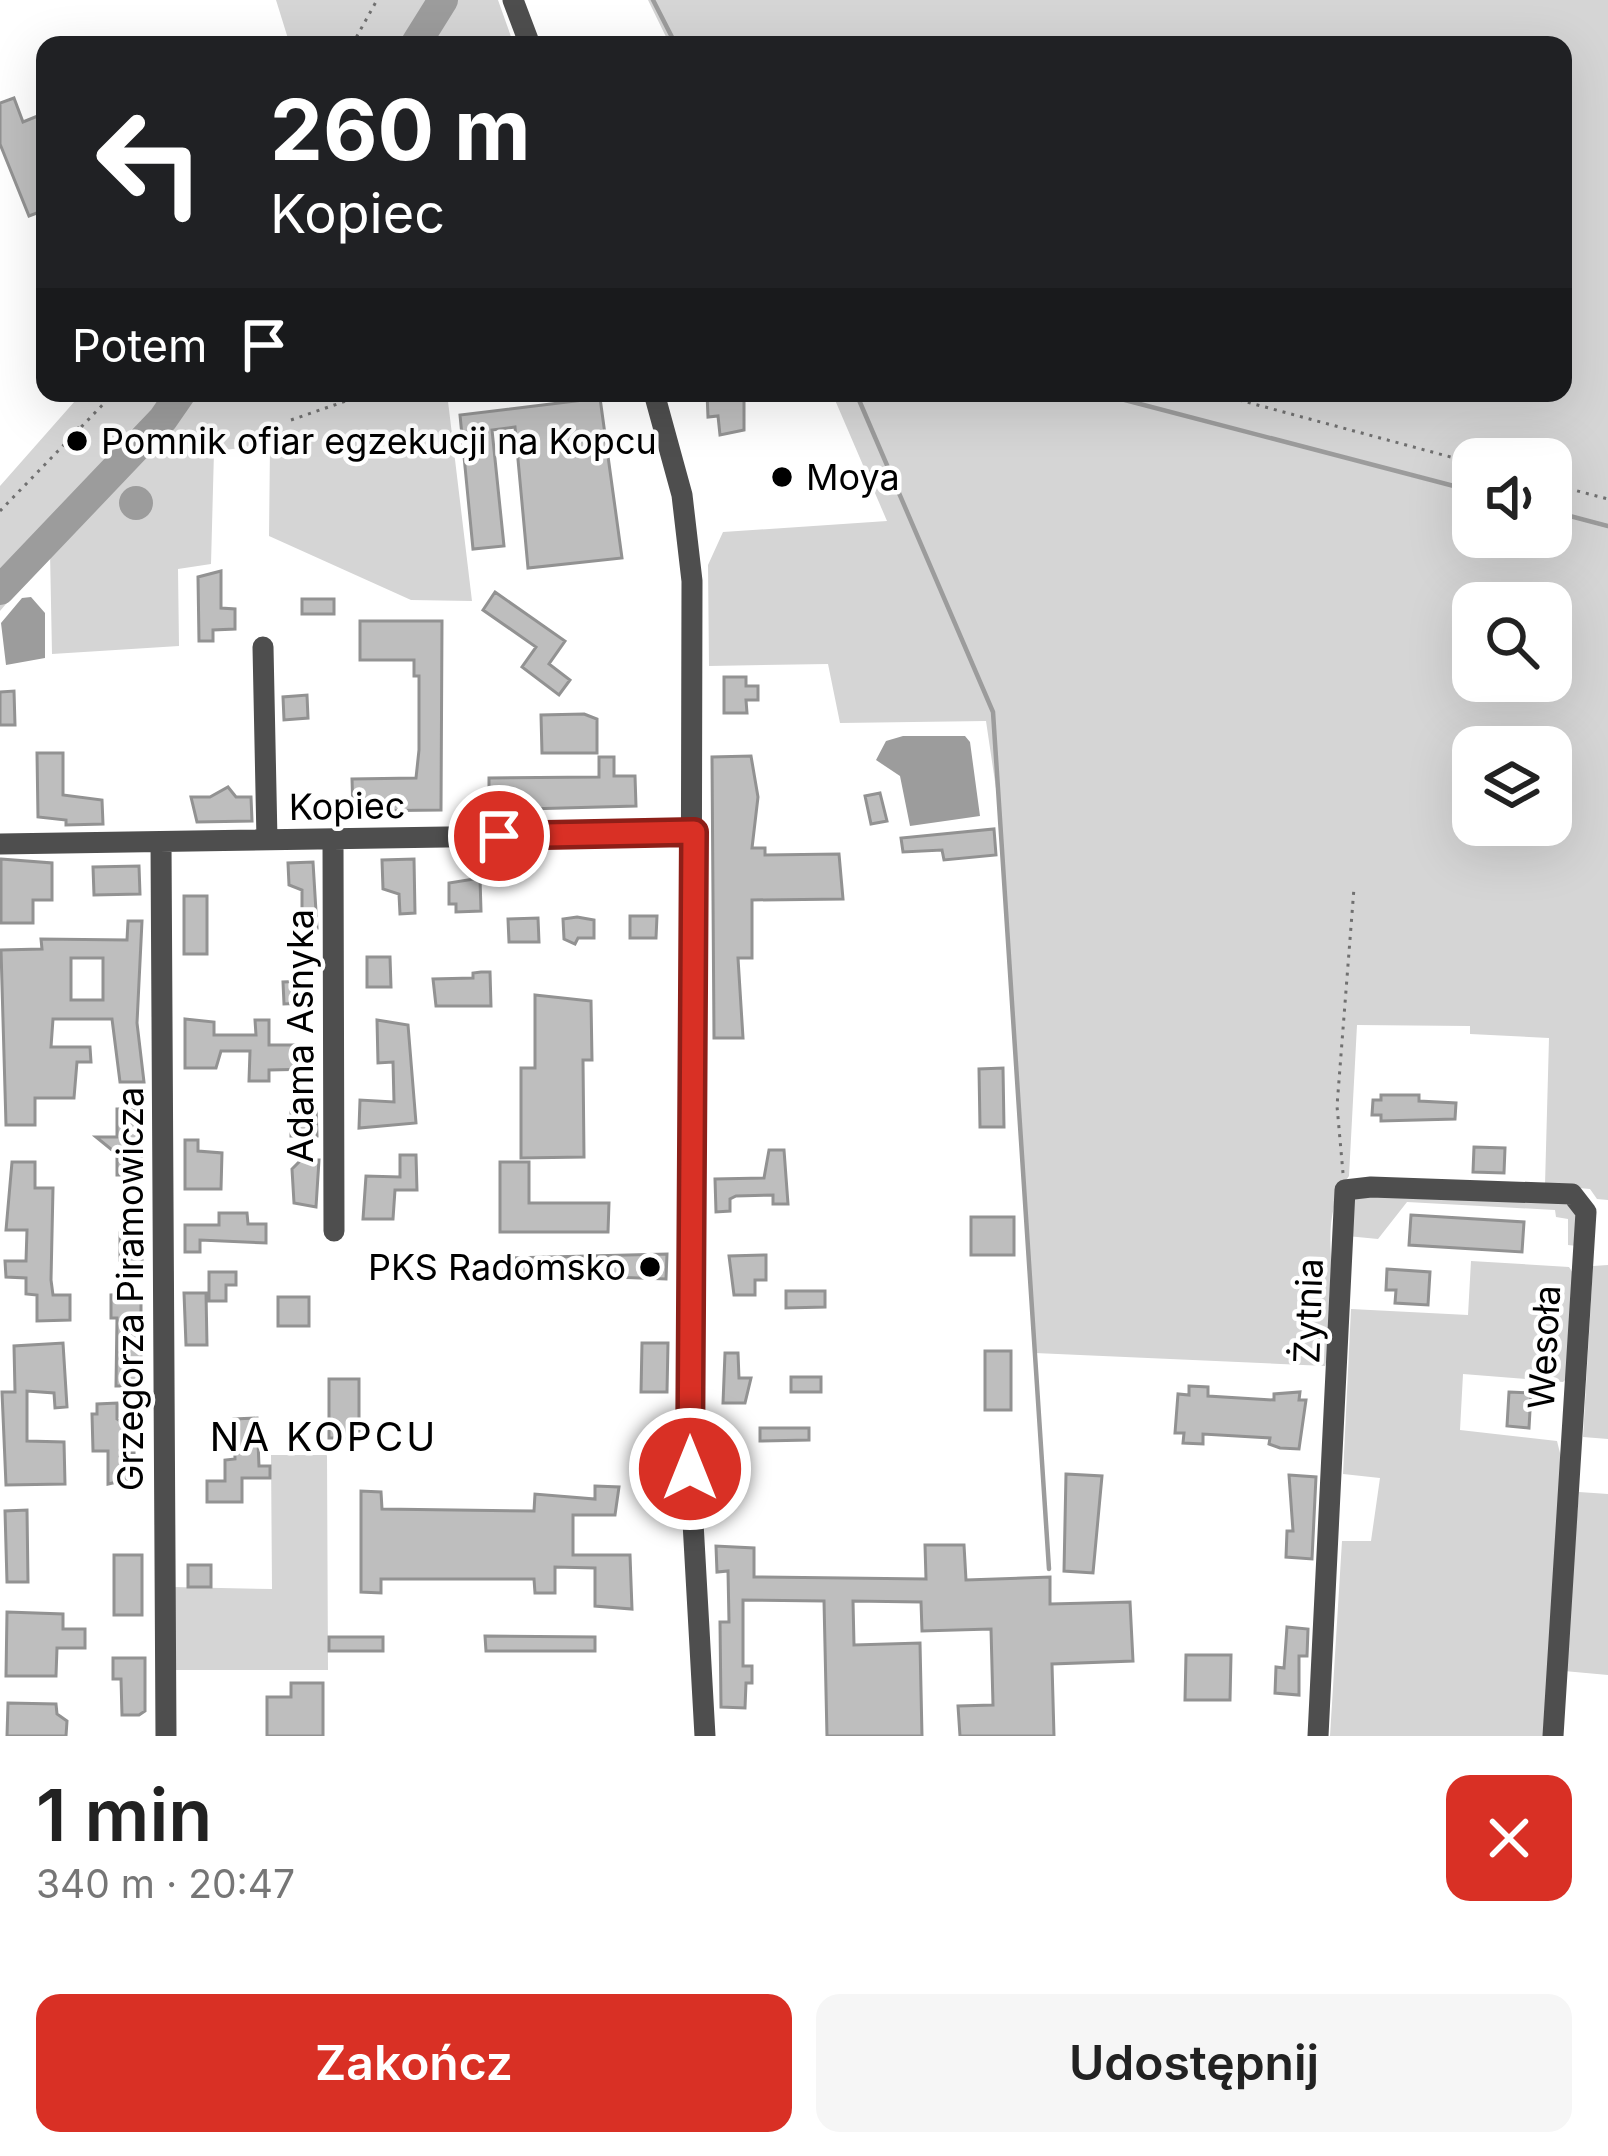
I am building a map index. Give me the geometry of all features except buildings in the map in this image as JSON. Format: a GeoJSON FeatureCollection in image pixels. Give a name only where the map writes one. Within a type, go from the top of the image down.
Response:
{"type":"FeatureCollection","features":[{"type":"Feature","properties":{"kind":"street"},"geometry":{"type":"LineString","coordinates":[[513,0],[527,36]]}},
{"type":"Feature","properties":{"kind":"street"},"geometry":{"type":"LineString","coordinates":[[656,402],[688,539],[694,832],[690,1469],[705,1736]]}},
{"type":"Feature","properties":{"kind":"street"},"geometry":{"type":"LineString","coordinates":[[263,647],[267,840]]}},
{"type":"Feature","properties":{"kind":"street","name":"Kopiec"},"geometry":{"type":"LineString","coordinates":[[0,844],[694,832]]}},
{"type":"Feature","properties":{"kind":"street","name":"Adama Asnyka"},"geometry":{"type":"LineString","coordinates":[[333,840],[334,1231]]}},
{"type":"Feature","properties":{"kind":"street","name":"Grzegorza Piramowicza"},"geometry":{"type":"LineString","coordinates":[[161,842],[166,1736]]}},
{"type":"Feature","properties":{"kind":"street","name":"Żytnia"},"geometry":{"type":"LineString","coordinates":[[1318,1736],[1345,1190]]}},
{"type":"Feature","properties":{"kind":"street","name":"Wesoła"},"geometry":{"type":"LineString","coordinates":[[1345,1190],[1572,1194],[1586,1212],[1553,1736]]}},
{"type":"Feature","properties":{"kind":"path"},"geometry":{"type":"LineString","coordinates":[[357,36],[377,0]]}},
{"type":"Feature","properties":{"kind":"path"},"geometry":{"type":"LineString","coordinates":[[0,511],[104,402]]}},
{"type":"Feature","properties":{"kind":"path"},"geometry":{"type":"LineString","coordinates":[[291,420],[343,402]]}},
{"type":"Feature","properties":{"kind":"path"},"geometry":{"type":"LineString","coordinates":[[1246,402],[1452,457]]}},
{"type":"Feature","properties":{"kind":"path"},"geometry":{"type":"LineString","coordinates":[[62,444],[83,449],[87,438],[77,427]]}},
{"type":"Feature","properties":{"kind":"path"},"geometry":{"type":"LineString","coordinates":[[1572,490],[1608,499]]}},
{"type":"Feature","properties":{"kind":"path"},"geometry":{"type":"LineString","coordinates":[[1345,1190],[1336,1106],[1354,888]]}},
{"type":"Feature","properties":{"kind":"shaded area"},"geometry":{"type":"Polygon","coordinates":[[[276,0],[498,0],[511,36],[287,36],[276,0]]]}},
{"type":"Feature","properties":{"kind":"shaded area"},"geometry":{"type":"Polygon","coordinates":[[[648,0],[1608,0],[1608,1200],[1597,1199],[1590,1189],[1545,1185],[1549,1038],[1470,1034],[1470,1026],[1357,1025],[1349,1176],[1333,1211],[1331,1230],[1335,1309],[1325,1366],[1035,1353],[998,802],[986,721],[840,723],[828,664],[709,666],[708,565],[723,532],[887,521],[836,402],[1572,402],[1572,36],[666,36],[648,0]]]}},
{"type":"Feature","properties":{"kind":"shaded area"},"geometry":{"type":"Polygon","coordinates":[[[74,402],[448,402],[472,601],[411,600],[269,536],[270,445],[214,451],[211,564],[178,569],[179,646],[52,654],[50,552],[0,611],[0,486],[74,402]]]}},
{"type":"Feature","properties":{"kind":"shaded area"},"geometry":{"type":"Polygon","coordinates":[[[136,486],[148,491],[153,503],[148,515],[136,520],[124,515],[119,503],[124,491],[136,486]]]}},
{"type":"Feature","properties":{"kind":"shaded area"},"geometry":{"type":"Polygon","coordinates":[[[31,597],[45,613],[45,658],[6,665],[1,623],[22,598],[31,597]]]}},
{"type":"Feature","properties":{"kind":"shaded area"},"geometry":{"type":"Polygon","coordinates":[[[903,736],[965,736],[970,742],[980,816],[910,826],[900,776],[876,760],[886,741],[903,736]]]}},
{"type":"Feature","properties":{"kind":"shaded area"},"geometry":{"type":"Polygon","coordinates":[[[1365,1193],[1565,1202],[1579,1212],[1577,1246],[1568,1245],[1568,1219],[1556,1217],[1555,1210],[1407,1202],[1378,1239],[1347,1236],[1350,1200],[1365,1193]]]}},
{"type":"Feature","properties":{"kind":"shaded area"},"geometry":{"type":"Polygon","coordinates":[[[1471,1261],[1569,1267],[1576,1278],[1570,1375],[1563,1382],[1463,1374],[1460,1430],[1557,1441],[1563,1465],[1543,1736],[1330,1736],[1342,1541],[1371,1541],[1380,1478],[1343,1474],[1351,1309],[1468,1315],[1471,1261]]]}},
{"type":"Feature","properties":{"kind":"shaded area"},"geometry":{"type":"Polygon","coordinates":[[[1608,1265],[1608,1439],[1583,1437],[1593,1266],[1608,1265]]]}},
{"type":"Feature","properties":{"kind":"shaded area"},"geometry":{"type":"Polygon","coordinates":[[[271,1455],[327,1455],[328,1670],[174,1670],[173,1587],[272,1589],[271,1455]]]}},
{"type":"Feature","properties":{"kind":"shaded area"},"geometry":{"type":"Polygon","coordinates":[[[1579,1492],[1608,1494],[1608,1675],[1564,1671],[1579,1492]]]}},
{"type":"Feature","properties":{"kind":"waterway"},"geometry":{"type":"LineString","coordinates":[[421,36],[443,0]]}},
{"type":"Feature","properties":{"kind":"waterway"},"geometry":{"type":"LineString","coordinates":[[653,0],[671,36]]}},
{"type":"Feature","properties":{"kind":"waterway"},"geometry":{"type":"LineString","coordinates":[[0,590],[175,402]]}},
{"type":"Feature","properties":{"kind":"waterway"},"geometry":{"type":"LineString","coordinates":[[860,402],[993,712],[1049,1569]]}},
{"type":"Feature","properties":{"kind":"waterway"},"geometry":{"type":"LineString","coordinates":[[1132,402],[1452,486]]}},
{"type":"Feature","properties":{"kind":"waterway"},"geometry":{"type":"LineString","coordinates":[[1572,517],[1608,526]]}},
{"type":"Feature","properties":{"kind":"place","name":"Pomnik ofiar egzekucji na Kopcu"},"geometry":{"type":"Point","coordinates":[77,441]}},
{"type":"Feature","properties":{"kind":"place","name":"Moya"},"geometry":{"type":"Point","coordinates":[782,477]}},
{"type":"Feature","properties":{"kind":"place","name":"PKS Radomsko"},"geometry":{"type":"Point","coordinates":[650,1267]}},
{"type":"Feature","properties":{"kind":"district","name":"NA KOPCU"},"geometry":{"type":"Point","coordinates":[324,1437]}},
{"type":"Feature","properties":{"kind":"route"},"geometry":{"type":"LineString","coordinates":[[499,836],[694,832],[690,1469]]}}]}
